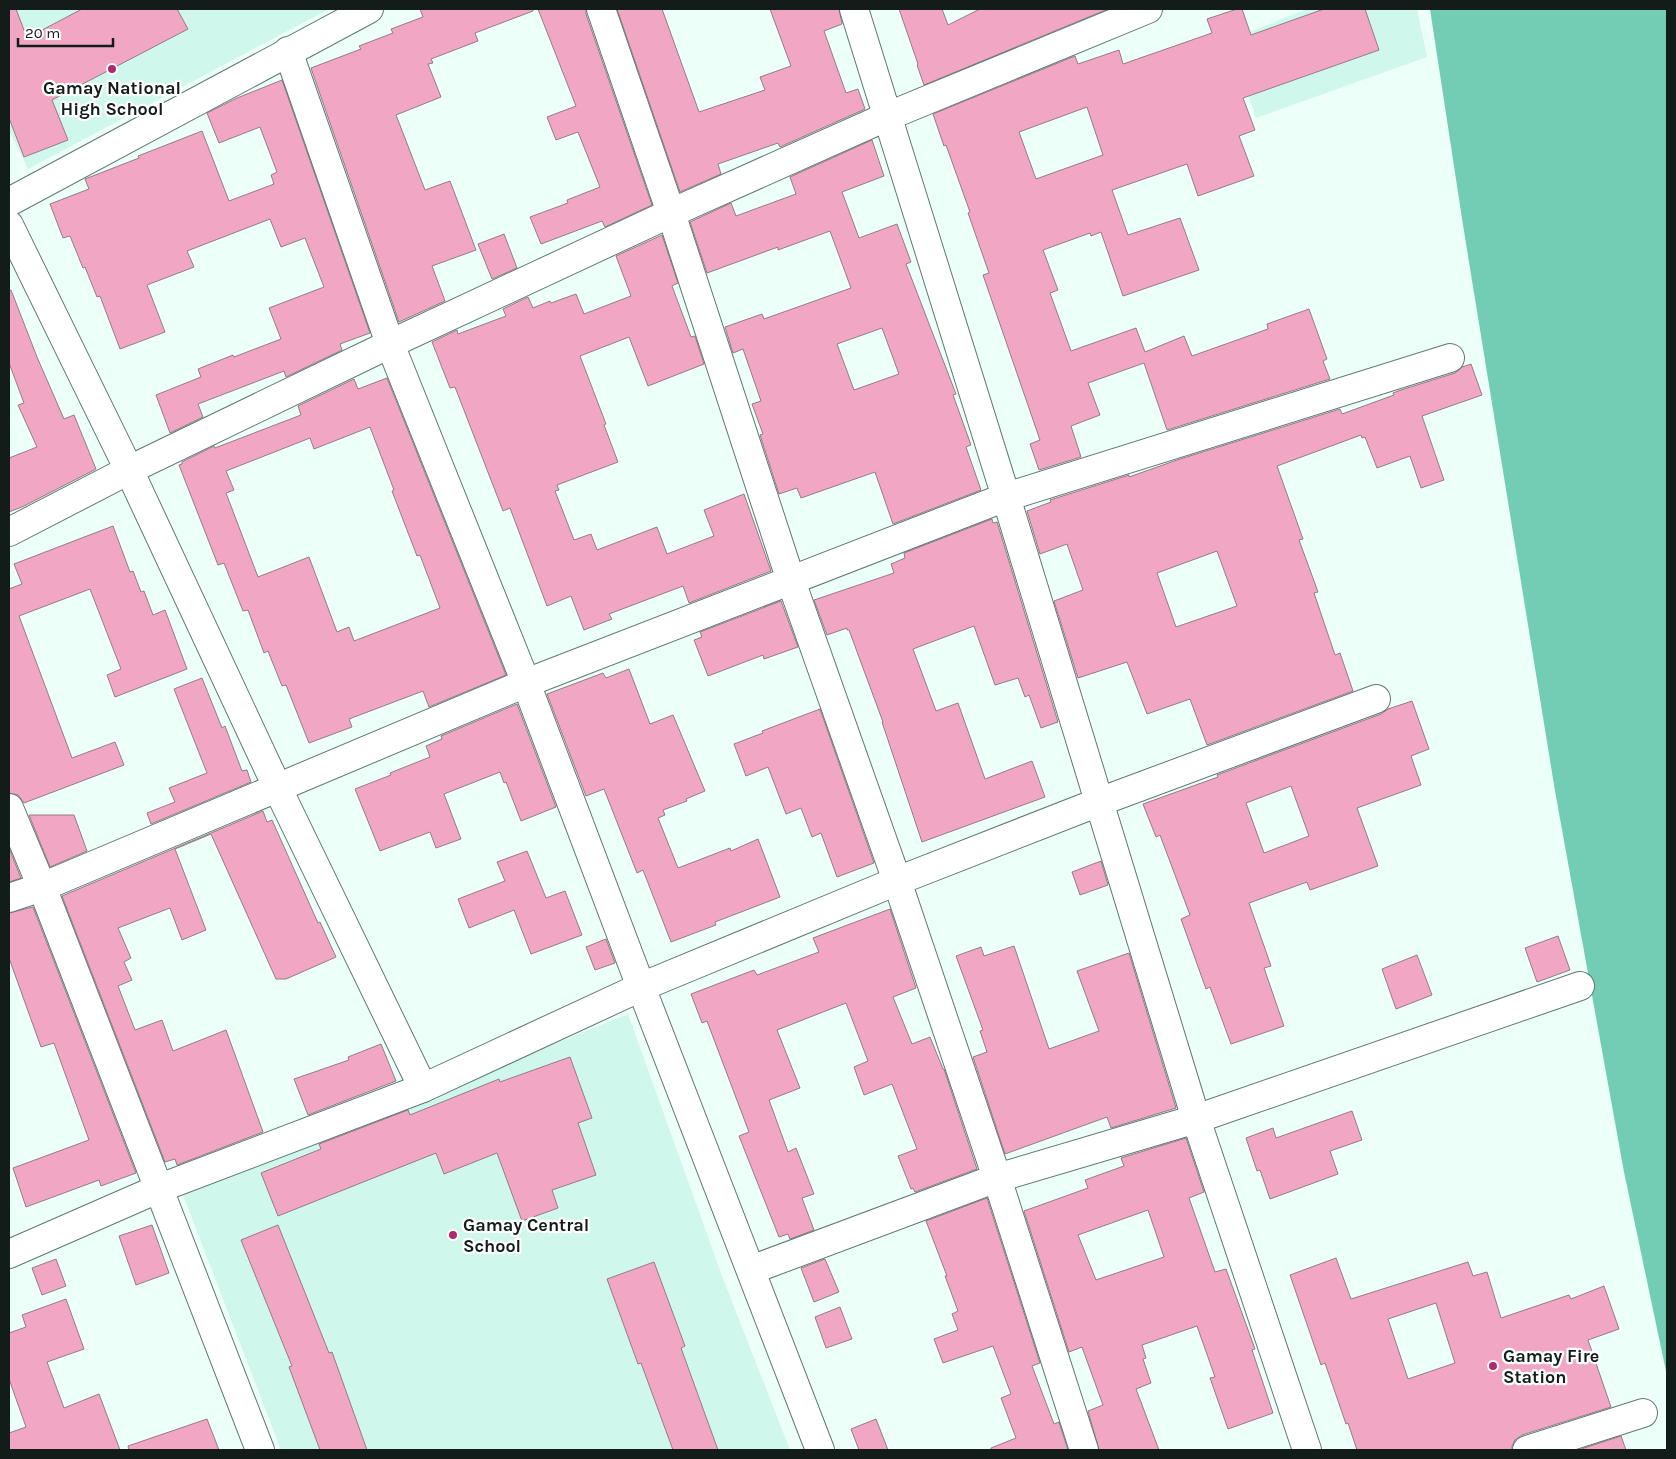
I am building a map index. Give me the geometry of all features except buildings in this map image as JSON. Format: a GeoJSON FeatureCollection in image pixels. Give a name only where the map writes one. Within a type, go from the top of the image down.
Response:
{"type":"FeatureCollection","features":[{"type":"Feature","properties":{"kind":"street"},"geometry":{"type":"LineString","coordinates":[[9,202],[369,9]]}},
{"type":"Feature","properties":{"kind":"street"},"geometry":{"type":"LineString","coordinates":[[601,9],[671,213],[792,582],[897,881],[997,1178],[1084,1450]]}},
{"type":"Feature","properties":{"kind":"street"},"geometry":{"type":"LineString","coordinates":[[854,9],[886,117],[1006,497],[1196,1119],[1307,1450]]}},
{"type":"Feature","properties":{"kind":"street"},"geometry":{"type":"LineString","coordinates":[[9,532],[129,470],[390,344],[671,213],[886,117],[1148,9]]}},
{"type":"Feature","properties":{"kind":"street"},"geometry":{"type":"LineString","coordinates":[[288,51],[390,344],[526,683],[820,1450]]}},
{"type":"Feature","properties":{"kind":"street"},"geometry":{"type":"LineString","coordinates":[[9,225],[129,470],[278,789],[423,1088]]}},
{"type":"Feature","properties":{"kind":"street"},"geometry":{"type":"LineString","coordinates":[[9,898],[42,887],[278,789],[526,683],[792,582],[1006,497],[1450,358]]}},
{"type":"Feature","properties":{"kind":"street"},"geometry":{"type":"LineString","coordinates":[[9,1254],[160,1188],[423,1088],[641,987],[897,881],[1099,802],[1376,699]]}},
{"type":"Feature","properties":{"kind":"street"},"geometry":{"type":"LineString","coordinates":[[9,808],[160,1188],[260,1450]]}},
{"type":"Feature","properties":{"kind":"street"},"geometry":{"type":"LineString","coordinates":[[751,1270],[997,1178],[1196,1119],[1580,986]]}},
{"type":"Feature","properties":{"kind":"street"},"geometry":{"type":"LineString","coordinates":[[1527,1450],[1642,1413]]}},
{"type":"Feature","properties":{"kind":"shaded area","name":"Gamay National High School"},"geometry":{"type":"Polygon","coordinates":[[[9,9],[329,9],[28,169],[9,130],[9,9]]]}},
{"type":"Feature","properties":{"kind":"shaded area"},"geometry":{"type":"Polygon","coordinates":[[[1307,9],[1417,9],[1427,57],[1256,118],[1229,40],[1307,9]]]}},
{"type":"Feature","properties":{"kind":"shaded area"},"geometry":{"type":"Polygon","coordinates":[[[1430,9],[1667,9],[1667,1376],[1624,1172],[1555,791],[1463,225],[1430,9]]]}},
{"type":"Feature","properties":{"kind":"shaded area","name":"Gamay Central School"},"geometry":{"type":"Polygon","coordinates":[[[628,1014],[722,1276],[790,1450],[281,1450],[183,1195],[628,1014]]]}},
{"type":"Feature","properties":{"kind":"place","name":"Gamay National High School"},"geometry":{"type":"Point","coordinates":[112,69]}},
{"type":"Feature","properties":{"kind":"place","name":"Gamay Central School"},"geometry":{"type":"Point","coordinates":[453,1235]}},
{"type":"Feature","properties":{"kind":"place","name":"Gamay Fire Station"},"geometry":{"type":"Point","coordinates":[1493,1366]}}]}
